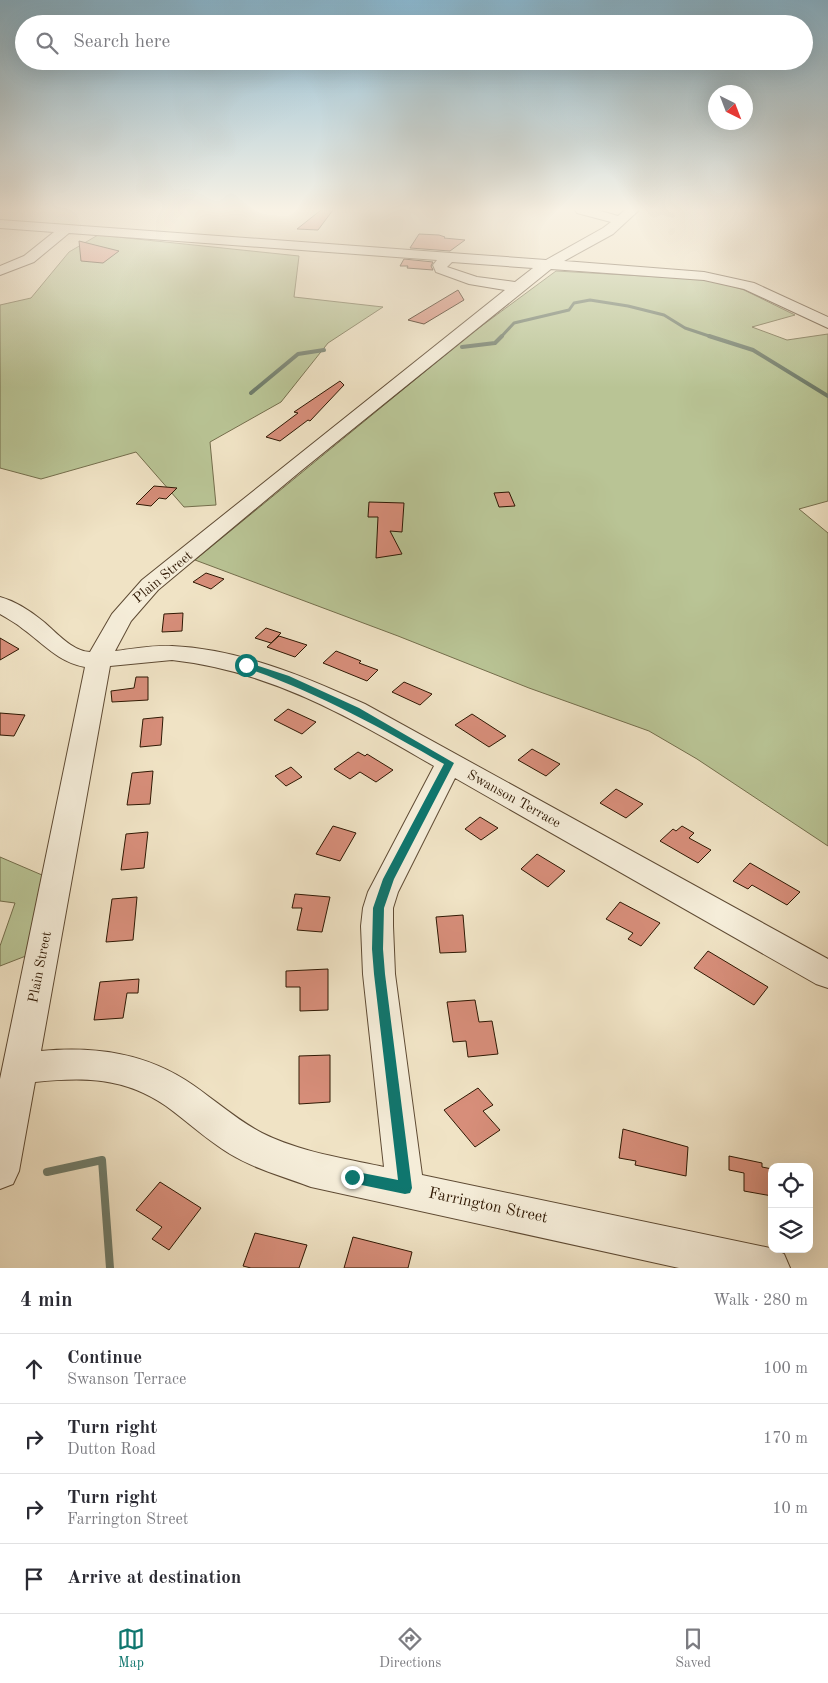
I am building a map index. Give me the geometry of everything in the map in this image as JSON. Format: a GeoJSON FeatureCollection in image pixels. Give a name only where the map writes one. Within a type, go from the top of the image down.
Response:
{"type":"FeatureCollection","features":[{"type":"Feature","properties":{"kind":"street"},"geometry":{"type":"LineString","coordinates":[[441,269],[474,281],[519,287]]}},
{"type":"Feature","properties":{"kind":"street","name":"Plain Street"},"geometry":{"type":"LineString","coordinates":[[0,1171],[98,659],[117,621],[131,603],[150,586],[302,460],[542,269]]}},
{"type":"Feature","properties":{"kind":"street"},"geometry":{"type":"LineString","coordinates":[[623,269],[692,274],[728,280],[763,292],[828,323]]}},
{"type":"Feature","properties":{"kind":"street","name":"Swanson Terrace"},"geometry":{"type":"LineString","coordinates":[[0,604],[31,624],[75,657],[98,659],[170,653],[206,657],[246,665],[286,678],[349,707],[828,975]]}},
{"type":"Feature","properties":{"kind":"street"},"geometry":{"type":"LineString","coordinates":[[405,1188],[379,974],[378,908],[388,879],[449,763]]}},
{"type":"Feature","properties":{"kind":"street","name":"Farrington Street"},"geometry":{"type":"LineString","coordinates":[[20,1068],[73,1063],[111,1066],[139,1074],[194,1106],[244,1143],[278,1158],[311,1168],[770,1268]]}},
{"type":"Feature","properties":{"kind":"green space"},"geometry":{"type":"Polygon","coordinates":[[[55,269],[297,269],[294,297],[383,307],[328,343],[281,402],[210,442],[216,505],[184,507],[136,452],[41,479],[0,468],[0,305],[31,298],[55,269]]]}},
{"type":"Feature","properties":{"kind":"green space"},"geometry":{"type":"Polygon","coordinates":[[[556,271],[713,280],[744,290],[795,315],[752,327],[787,340],[828,334],[828,501],[799,509],[828,533],[828,846],[697,759],[649,731],[529,688],[398,636],[195,560],[472,333],[556,271]]]}},
{"type":"Feature","properties":{"kind":"green space"},"geometry":{"type":"Polygon","coordinates":[[[0,857],[42,875],[31,954],[0,966],[0,946],[15,903],[0,901],[0,857]]]}},
{"type":"Feature","properties":{"kind":"building"},"geometry":{"type":"Polygon","coordinates":[[[458,290],[464,300],[424,324],[408,320],[458,290]]]}},
{"type":"Feature","properties":{"kind":"building"},"geometry":{"type":"Polygon","coordinates":[[[340,381],[344,385],[310,421],[308,420],[280,441],[266,437],[298,413],[294,412],[340,381]]]}},
{"type":"Feature","properties":{"kind":"building"},"geometry":{"type":"Polygon","coordinates":[[[154,486],[177,488],[166,499],[159,498],[151,506],[136,504],[154,486]]]}},
{"type":"Feature","properties":{"kind":"building"},"geometry":{"type":"Polygon","coordinates":[[[509,492],[515,506],[499,507],[494,493],[509,492]]]}},
{"type":"Feature","properties":{"kind":"building"},"geometry":{"type":"Polygon","coordinates":[[[369,502],[404,503],[402,532],[390,531],[402,554],[376,558],[378,517],[368,517],[369,502]]]}},
{"type":"Feature","properties":{"kind":"building"},"geometry":{"type":"Polygon","coordinates":[[[206,573],[224,579],[211,589],[193,582],[206,573]]]}},
{"type":"Feature","properties":{"kind":"building"},"geometry":{"type":"Polygon","coordinates":[[[183,613],[182,631],[162,632],[164,614],[183,613]]]}},
{"type":"Feature","properties":{"kind":"building"},"geometry":{"type":"Polygon","coordinates":[[[266,628],[281,633],[271,643],[255,638],[266,628]]]}},
{"type":"Feature","properties":{"kind":"building"},"geometry":{"type":"Polygon","coordinates":[[[279,636],[307,645],[295,657],[267,647],[279,636]]]}},
{"type":"Feature","properties":{"kind":"building"},"geometry":{"type":"Polygon","coordinates":[[[0,638],[19,649],[0,660],[0,638]]]}},
{"type":"Feature","properties":{"kind":"building"},"geometry":{"type":"Polygon","coordinates":[[[336,651],[378,670],[367,681],[323,663],[336,651]]]}},
{"type":"Feature","properties":{"kind":"building"},"geometry":{"type":"Polygon","coordinates":[[[136,677],[148,677],[148,700],[112,702],[111,691],[134,688],[136,677]]]}},
{"type":"Feature","properties":{"kind":"building"},"geometry":{"type":"Polygon","coordinates":[[[404,682],[432,694],[420,705],[392,692],[404,682]]]}},
{"type":"Feature","properties":{"kind":"building"},"geometry":{"type":"Polygon","coordinates":[[[288,709],[316,722],[302,734],[274,720],[288,709]]]}},
{"type":"Feature","properties":{"kind":"building"},"geometry":{"type":"Polygon","coordinates":[[[0,713],[25,715],[14,736],[0,735],[0,713]]]}},
{"type":"Feature","properties":{"kind":"building"},"geometry":{"type":"Polygon","coordinates":[[[472,714],[506,736],[489,747],[455,725],[472,714]]]}},
{"type":"Feature","properties":{"kind":"building"},"geometry":{"type":"Polygon","coordinates":[[[163,717],[161,745],[140,747],[143,719],[163,717]]]}},
{"type":"Feature","properties":{"kind":"building"},"geometry":{"type":"Polygon","coordinates":[[[532,749],[560,764],[546,776],[518,760],[532,749]]]}},
{"type":"Feature","properties":{"kind":"building"},"geometry":{"type":"Polygon","coordinates":[[[358,752],[365,756],[367,754],[393,770],[376,782],[360,772],[350,779],[334,769],[358,752]]]}},
{"type":"Feature","properties":{"kind":"building"},"geometry":{"type":"Polygon","coordinates":[[[291,767],[302,777],[286,786],[275,776],[291,767]]]}},
{"type":"Feature","properties":{"kind":"building"},"geometry":{"type":"Polygon","coordinates":[[[153,771],[150,804],[127,805],[132,773],[153,771]]]}},
{"type":"Feature","properties":{"kind":"building"},"geometry":{"type":"Polygon","coordinates":[[[616,789],[643,804],[626,818],[600,803],[616,789]]]}},
{"type":"Feature","properties":{"kind":"building"},"geometry":{"type":"Polygon","coordinates":[[[480,817],[498,828],[481,840],[465,829],[480,817]]]}},
{"type":"Feature","properties":{"kind":"building"},"geometry":{"type":"Polygon","coordinates":[[[333,826],[356,833],[340,861],[316,854],[333,826]]]}},
{"type":"Feature","properties":{"kind":"building"},"geometry":{"type":"Polygon","coordinates":[[[682,826],[694,833],[689,838],[711,850],[698,863],[660,841],[673,829],[676,831],[682,826]]]}},
{"type":"Feature","properties":{"kind":"building"},"geometry":{"type":"Polygon","coordinates":[[[148,832],[144,868],[121,870],[126,834],[148,832]]]}},
{"type":"Feature","properties":{"kind":"building"},"geometry":{"type":"Polygon","coordinates":[[[537,854],[565,871],[548,887],[521,869],[537,854]]]}},
{"type":"Feature","properties":{"kind":"building"},"geometry":{"type":"Polygon","coordinates":[[[750,863],[800,892],[787,905],[752,885],[748,889],[733,881],[750,863]]]}},
{"type":"Feature","properties":{"kind":"building"},"geometry":{"type":"Polygon","coordinates":[[[295,894],[330,897],[322,932],[297,930],[302,908],[292,908],[295,894]]]}},
{"type":"Feature","properties":{"kind":"building"},"geometry":{"type":"Polygon","coordinates":[[[137,897],[133,940],[106,942],[112,899],[137,897]]]}},
{"type":"Feature","properties":{"kind":"building"},"geometry":{"type":"Polygon","coordinates":[[[620,902],[660,923],[641,946],[628,939],[633,933],[606,919],[620,902]]]}},
{"type":"Feature","properties":{"kind":"building"},"geometry":{"type":"Polygon","coordinates":[[[463,915],[466,952],[440,953],[436,917],[463,915]]]}},
{"type":"Feature","properties":{"kind":"building"},"geometry":{"type":"Polygon","coordinates":[[[708,951],[768,987],[754,1005],[694,968],[708,951]]]}},
{"type":"Feature","properties":{"kind":"building"},"geometry":{"type":"Polygon","coordinates":[[[328,969],[328,1010],[300,1011],[300,987],[286,987],[286,971],[328,969]]]}},
{"type":"Feature","properties":{"kind":"building"},"geometry":{"type":"Polygon","coordinates":[[[139,979],[138,993],[127,993],[123,1018],[94,1020],[100,982],[139,979]]]}},
{"type":"Feature","properties":{"kind":"building"},"geometry":{"type":"Polygon","coordinates":[[[475,1000],[479,1022],[492,1021],[498,1054],[468,1057],[466,1041],[453,1042],[447,1002],[475,1000]]]}},
{"type":"Feature","properties":{"kind":"building"},"geometry":{"type":"Polygon","coordinates":[[[330,1055],[330,1102],[299,1104],[299,1056],[330,1055]]]}},
{"type":"Feature","properties":{"kind":"building"},"geometry":{"type":"Polygon","coordinates":[[[478,1088],[493,1105],[483,1111],[500,1130],[475,1147],[444,1110],[478,1088]]]}},
{"type":"Feature","properties":{"kind":"building"},"geometry":{"type":"Polygon","coordinates":[[[623,1129],[688,1147],[686,1176],[635,1165],[636,1161],[619,1158],[623,1129]]]}},
{"type":"Feature","properties":{"kind":"building"},"geometry":{"type":"Polygon","coordinates":[[[729,1156],[762,1163],[762,1167],[768,1168],[768,1195],[744,1191],[744,1173],[729,1170],[729,1156]]]}},
{"type":"Feature","properties":{"kind":"building"},"geometry":{"type":"Polygon","coordinates":[[[160,1182],[201,1208],[169,1250],[152,1239],[162,1227],[136,1210],[160,1182]]]}},
{"type":"Feature","properties":{"kind":"building"},"geometry":{"type":"Polygon","coordinates":[[[255,1233],[307,1245],[299,1268],[251,1268],[243,1266],[255,1233]]]}},
{"type":"Feature","properties":{"kind":"building"},"geometry":{"type":"Polygon","coordinates":[[[353,1237],[412,1252],[408,1268],[344,1268],[353,1237]]]}},
{"type":"Feature","properties":{"kind":"waterway"},"geometry":{"type":"LineString","coordinates":[[501,337],[514,323],[569,310],[574,303],[590,300],[628,306],[664,315],[685,328],[709,336]]}},
{"type":"Feature","properties":{"kind":"waterway"},"geometry":{"type":"LineString","coordinates":[[709,336],[753,350],[828,396]]}},
{"type":"Feature","properties":{"kind":"waterway"},"geometry":{"type":"LineString","coordinates":[[462,347],[495,343],[501,337]]}},
{"type":"Feature","properties":{"kind":"waterway"},"geometry":{"type":"LineString","coordinates":[[251,393],[298,354],[324,350]]}},
{"type":"Feature","properties":{"kind":"waterway"},"geometry":{"type":"LineString","coordinates":[[47,1172],[102,1160],[110,1268]]}},
{"type":"Feature","properties":{"kind":"route"},"geometry":{"type":"LineString","coordinates":[[246,665],[286,678],[356,710],[449,763],[388,879],[378,908],[377,949],[379,974],[405,1188],[352,1177]]}}]}
